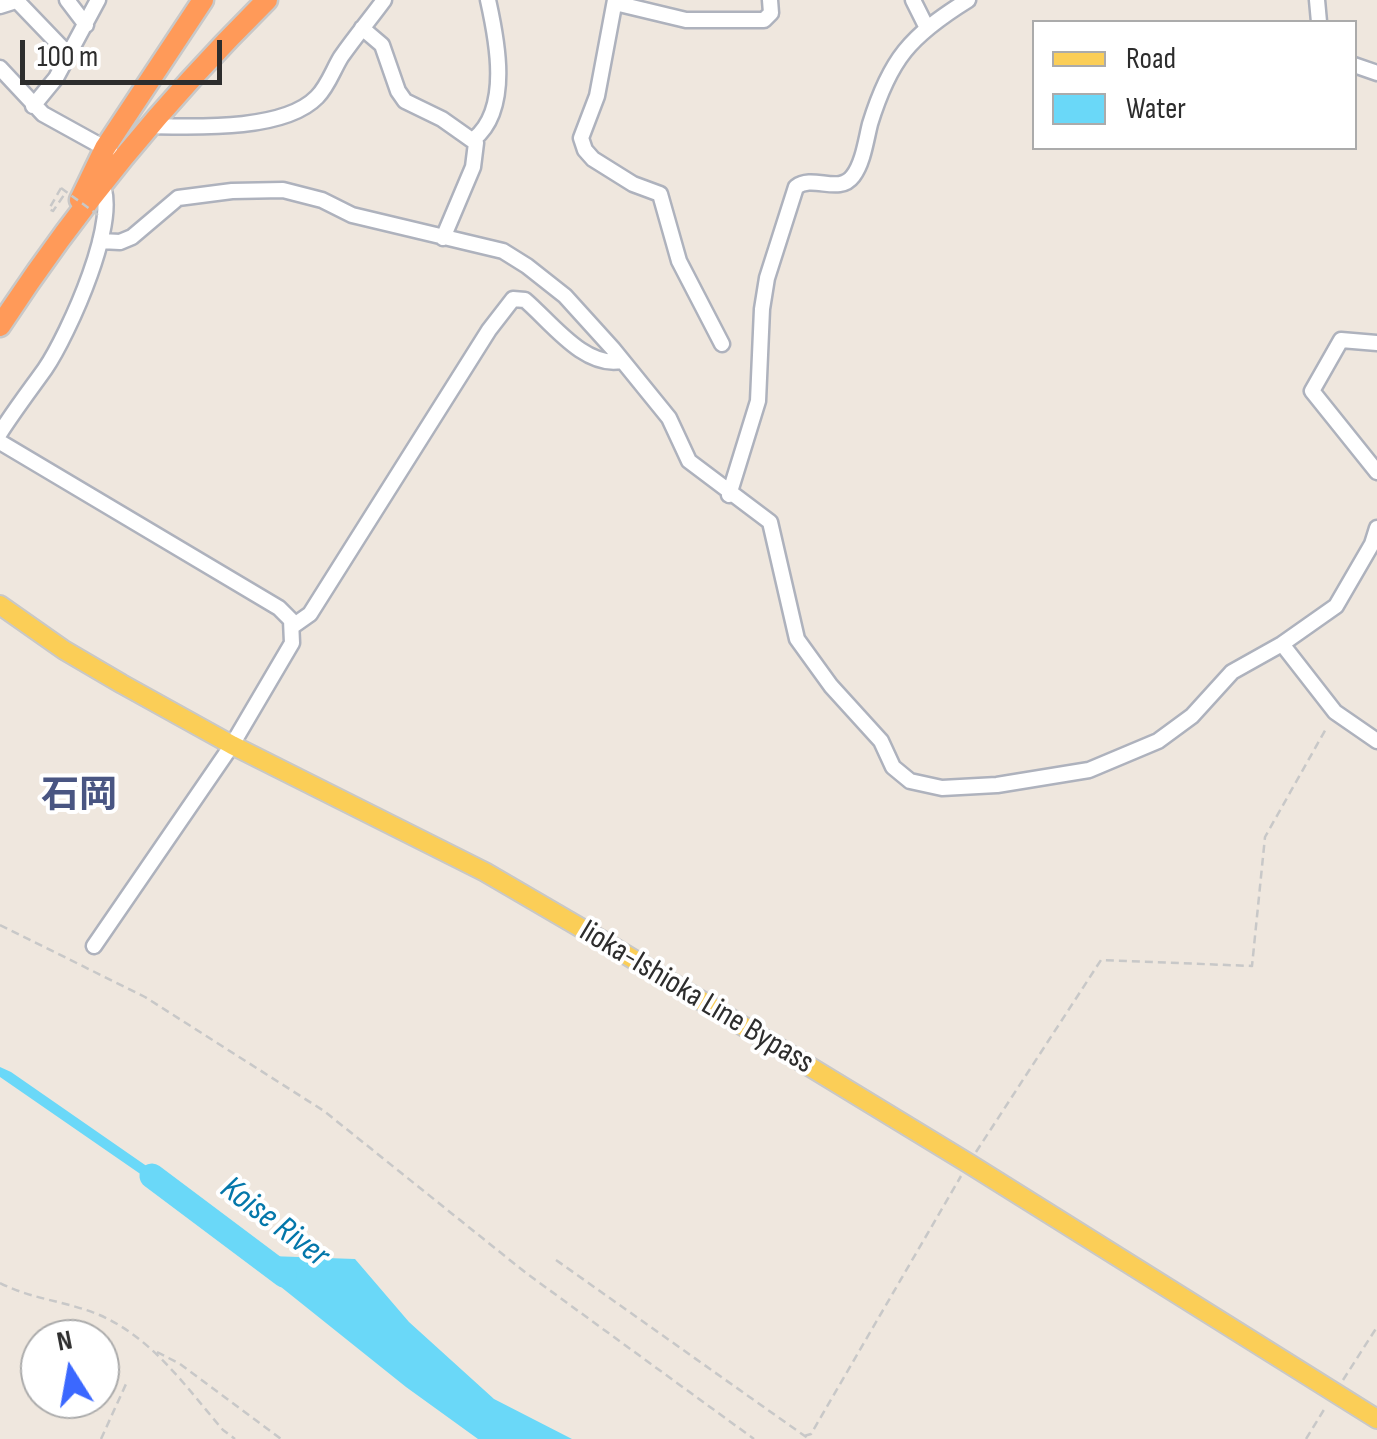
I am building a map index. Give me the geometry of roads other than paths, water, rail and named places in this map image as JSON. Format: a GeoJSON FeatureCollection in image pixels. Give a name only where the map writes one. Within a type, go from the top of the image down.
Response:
{"type":"FeatureCollection","features":[{"type":"Feature","properties":{"kind":"highway"},"geometry":{"type":"LineString","coordinates":[[120,151],[120,128],[202,0]]}},
{"type":"Feature","properties":{"kind":"highway"},"geometry":{"type":"LineString","coordinates":[[0,326],[97,178],[267,0]]}},
{"type":"Feature","properties":{"kind":"main road","name":"Iioka-Ishioka Line Bypass"},"geometry":{"type":"LineString","coordinates":[[0,604],[64,650],[232,745],[485,872],[968,1163],[1377,1419]]}},
{"type":"Feature","properties":{"kind":"street"},"geometry":{"type":"LineString","coordinates":[[67,0],[86,24]]}},
{"type":"Feature","properties":{"kind":"street"},"geometry":{"type":"LineString","coordinates":[[34,106],[98,0]]}},
{"type":"Feature","properties":{"kind":"street"},"geometry":{"type":"LineString","coordinates":[[150,126],[206,127],[285,117],[302,110],[318,96],[384,0]]}},
{"type":"Feature","properties":{"kind":"street"},"geometry":{"type":"LineString","coordinates":[[474,138],[483,131],[500,77],[488,0]]}},
{"type":"Feature","properties":{"kind":"street"},"geometry":{"type":"LineString","coordinates":[[722,344],[679,261],[660,194],[632,184],[592,159],[583,145],[582,131],[597,96],[615,1],[686,20],[764,20],[771,13],[770,0]]}},
{"type":"Feature","properties":{"kind":"street"},"geometry":{"type":"LineString","coordinates":[[914,0],[926,26]]}},
{"type":"Feature","properties":{"kind":"street"},"geometry":{"type":"LineString","coordinates":[[730,494],[758,401],[767,278],[796,188],[808,182],[841,185],[852,178],[887,78],[903,52],[926,26],[968,0]]}},
{"type":"Feature","properties":{"kind":"street"},"geometry":{"type":"LineString","coordinates":[[0,6],[18,1],[68,55]]}},
{"type":"Feature","properties":{"kind":"street"},"geometry":{"type":"LineString","coordinates":[[362,28],[382,45],[398,92],[405,101],[474,138],[472,167],[443,238]]}},
{"type":"Feature","properties":{"kind":"street"},"geometry":{"type":"LineString","coordinates":[[0,68],[34,106],[120,151]]}},
{"type":"Feature","properties":{"kind":"street"},"geometry":{"type":"LineString","coordinates":[[0,433],[64,334],[100,241],[106,212],[97,178]]}},
{"type":"Feature","properties":{"kind":"street"},"geometry":{"type":"LineString","coordinates":[[100,241],[120,242],[132,237],[178,198],[283,190],[322,200],[352,216],[503,251],[539,274],[594,326],[670,418],[689,461],[770,522],[797,639],[831,686],[881,741],[893,767],[910,781],[942,788],[998,786],[1088,770],[1158,741],[1192,716],[1232,672],[1282,644],[1336,606],[1372,544],[1377,528]]}},
{"type":"Feature","properties":{"kind":"street"},"geometry":{"type":"LineString","coordinates":[[293,626],[310,614],[489,330],[512,300],[525,300],[590,358],[606,363],[621,361]]}},
{"type":"Feature","properties":{"kind":"street"},"geometry":{"type":"LineString","coordinates":[[1377,343],[1341,340],[1312,390],[1377,472]]}},
{"type":"Feature","properties":{"kind":"street"},"geometry":{"type":"LineString","coordinates":[[0,442],[279,608],[293,626],[292,643],[232,745],[94,946]]}},
{"type":"Feature","properties":{"kind":"street"},"geometry":{"type":"LineString","coordinates":[[1282,644],[1335,712],[1377,740]]}},
{"type":"Feature","properties":{"kind":"water"},"geometry":{"type":"Polygon","coordinates":[[[0,1067],[184,1192],[178,1200],[0,1077],[0,1067]]]}},
{"type":"Feature","properties":{"kind":"water"},"geometry":{"type":"Polygon","coordinates":[[[241,1255],[355,1259],[409,1322],[494,1399],[572,1439],[478,1439],[406,1387],[241,1255]]]}},
{"type":"Feature","properties":{"kind":"waterway","name":"Koise River"},"geometry":{"type":"LineString","coordinates":[[152,1176],[284,1275]]}},
{"type":"Feature","properties":{"kind":"district","name":"石岡"},"geometry":{"type":"Point","coordinates":[79,797]}}]}
